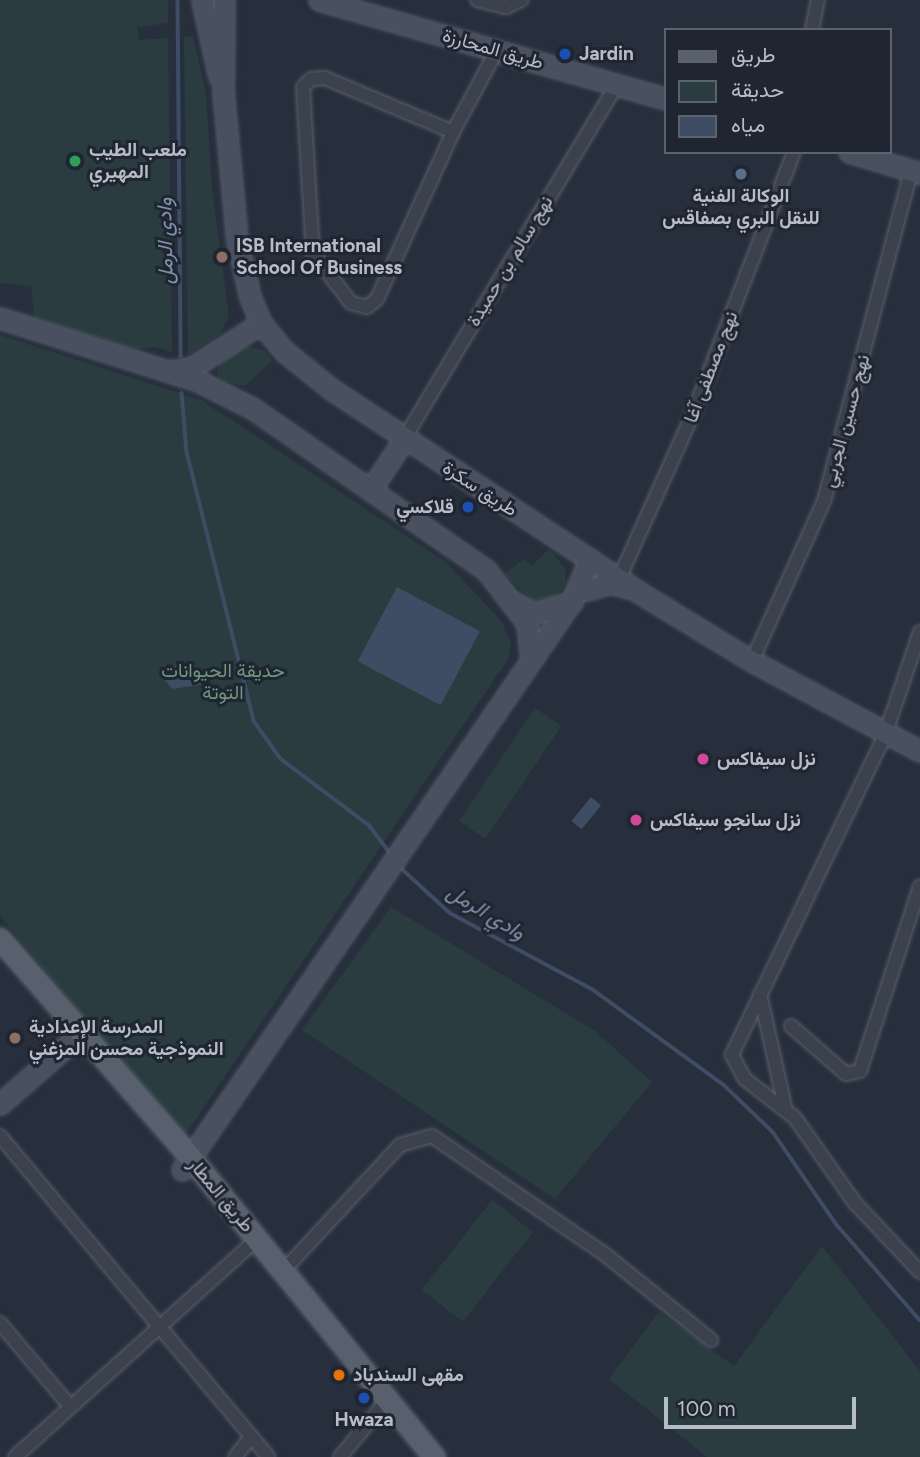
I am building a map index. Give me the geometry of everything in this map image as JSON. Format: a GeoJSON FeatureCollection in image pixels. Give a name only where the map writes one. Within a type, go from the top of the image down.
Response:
{"type":"FeatureCollection","features":[{"type":"Feature","properties":{"kind":"main road"},"geometry":{"type":"LineString","coordinates":[[202,0],[223,90]]}},
{"type":"Feature","properties":{"kind":"main road"},"geometry":{"type":"LineString","coordinates":[[223,90],[224,0]]}},
{"type":"Feature","properties":{"kind":"main road","name":"طريق المحارزة"},"geometry":{"type":"LineString","coordinates":[[319,0],[664,98]]}},
{"type":"Feature","properties":{"kind":"main road","name":"طريق سكرة"},"geometry":{"type":"LineString","coordinates":[[223,90],[237,240],[261,323],[309,372],[404,439],[640,593],[752,661],[885,735],[920,751]]}},
{"type":"Feature","properties":{"kind":"main road"},"geometry":{"type":"LineString","coordinates":[[856,154],[916,172]]}},
{"type":"Feature","properties":{"kind":"main road"},"geometry":{"type":"LineString","coordinates":[[0,318],[213,387],[371,489],[486,570],[512,601],[532,635],[531,661]]}},
{"type":"Feature","properties":{"kind":"main road"},"geometry":{"type":"LineString","coordinates":[[169,371],[191,368],[261,323]]}},
{"type":"Feature","properties":{"kind":"main road"},"geometry":{"type":"LineString","coordinates":[[210,356],[207,373],[213,387]]}},
{"type":"Feature","properties":{"kind":"main road"},"geometry":{"type":"LineString","coordinates":[[371,489],[404,439]]}},
{"type":"Feature","properties":{"kind":"main road"},"geometry":{"type":"LineString","coordinates":[[555,536],[574,554],[578,592]]}},
{"type":"Feature","properties":{"kind":"main road"},"geometry":{"type":"LineString","coordinates":[[186,1163],[578,592],[604,569]]}},
{"type":"Feature","properties":{"kind":"main road"},"geometry":{"type":"LineString","coordinates":[[512,601],[534,613],[578,592],[611,583],[640,593]]}},
{"type":"Feature","properties":{"kind":"main road","name":"طريق المطار"},"geometry":{"type":"LineString","coordinates":[[0,939],[77,1037],[186,1163],[384,1403],[434,1457]]}},
{"type":"Feature","properties":{"kind":"main road","name":"طريق المطار"},"geometry":{"type":"LineString","coordinates":[[0,960],[77,1037]]}},
{"type":"Feature","properties":{"kind":"main road"},"geometry":{"type":"LineString","coordinates":[[0,1104],[77,1037]]}},
{"type":"Feature","properties":{"kind":"main road","name":"طريق المطار"},"geometry":{"type":"LineString","coordinates":[[253,1243],[284,1270],[384,1403],[418,1457]]}},
{"type":"Feature","properties":{"kind":"street"},"geometry":{"type":"LineString","coordinates":[[477,0],[506,7],[521,0]]}},
{"type":"Feature","properties":{"kind":"street"},"geometry":{"type":"LineString","coordinates":[[812,28],[818,0]]}},
{"type":"Feature","properties":{"kind":"street"},"geometry":{"type":"LineString","coordinates":[[453,132],[325,78],[311,79],[303,87],[313,253],[351,303],[367,307],[377,299],[453,132],[497,50]]}},
{"type":"Feature","properties":{"kind":"street","name":"نهج سالم بن حميدة"},"geometry":{"type":"LineString","coordinates":[[404,439],[617,84]]}},
{"type":"Feature","properties":{"kind":"street","name":"نهج مصطفى آغا"},"geometry":{"type":"LineString","coordinates":[[604,569],[694,411],[793,154]]}},
{"type":"Feature","properties":{"kind":"street","name":"نهج حسين الجربي"},"geometry":{"type":"LineString","coordinates":[[752,661],[824,501],[916,172]]}},
{"type":"Feature","properties":{"kind":"street"},"geometry":{"type":"LineString","coordinates":[[920,632],[885,735],[732,1055],[745,1079],[786,1108],[855,1203],[920,1272]]}},
{"type":"Feature","properties":{"kind":"street"},"geometry":{"type":"LineString","coordinates":[[790,1026],[846,1074],[859,1071],[920,886]]}},
{"type":"Feature","properties":{"kind":"street"},"geometry":{"type":"LineString","coordinates":[[760,994],[786,1108]]}},
{"type":"Feature","properties":{"kind":"street"},"geometry":{"type":"LineString","coordinates":[[0,1136],[268,1457]]}},
{"type":"Feature","properties":{"kind":"street"},"geometry":{"type":"LineString","coordinates":[[284,1270],[400,1145],[432,1136],[607,1256],[711,1340]]}},
{"type":"Feature","properties":{"kind":"street"},"geometry":{"type":"LineString","coordinates":[[15,1457],[253,1243]]}},
{"type":"Feature","properties":{"kind":"street"},"geometry":{"type":"LineString","coordinates":[[0,1323],[70,1406]]}},
{"type":"Feature","properties":{"kind":"street"},"geometry":{"type":"LineString","coordinates":[[340,1457],[384,1403]]}},
{"type":"Feature","properties":{"kind":"street"},"geometry":{"type":"LineString","coordinates":[[235,1457],[251,1437]]}},
{"type":"Feature","properties":{"kind":"green space","name":"ملعب الطيب المهيري"},"geometry":{"type":"Polygon","coordinates":[[[0,0],[168,0],[168,23],[137,27],[139,40],[168,38],[172,352],[155,347],[136,349],[34,317],[31,286],[0,283],[0,0]]]}},
{"type":"Feature","properties":{"kind":"green space"},"geometry":{"type":"Polygon","coordinates":[[[193,36],[206,92],[212,189],[229,316],[219,335],[188,355],[184,37],[193,36]]]}},
{"type":"Feature","properties":{"kind":"green space","name":"حديقة الحيوانات التوتة"},"geometry":{"type":"Polygon","coordinates":[[[0,335],[201,400],[446,562],[502,622],[511,644],[508,659],[183,1138],[0,916],[0,335]]]}},
{"type":"Feature","properties":{"kind":"green space"},"geometry":{"type":"Polygon","coordinates":[[[245,346],[265,350],[272,361],[245,386],[223,381],[217,376],[219,364],[245,346]]]}},
{"type":"Feature","properties":{"kind":"green space"},"geometry":{"type":"Polygon","coordinates":[[[549,549],[566,569],[565,585],[556,598],[532,600],[504,574],[524,559],[532,566],[549,549]]]}},
{"type":"Feature","properties":{"kind":"green space"},"geometry":{"type":"Polygon","coordinates":[[[535,708],[562,726],[485,839],[459,821],[535,708]]]}},
{"type":"Feature","properties":{"kind":"green space"},"geometry":{"type":"Polygon","coordinates":[[[391,907],[595,1031],[652,1082],[555,1199],[302,1030],[391,907]]]}},
{"type":"Feature","properties":{"kind":"green space"},"geometry":{"type":"Polygon","coordinates":[[[492,1200],[533,1232],[463,1322],[422,1290],[492,1200]]]}},
{"type":"Feature","properties":{"kind":"green space"},"geometry":{"type":"Polygon","coordinates":[[[822,1246],[920,1371],[920,1457],[707,1457],[609,1379],[659,1312],[734,1366],[822,1246]]]}},
{"type":"Feature","properties":{"kind":"water"},"geometry":{"type":"Polygon","coordinates":[[[397,587],[480,631],[441,705],[358,661],[397,587]]]}},
{"type":"Feature","properties":{"kind":"water"},"geometry":{"type":"Polygon","coordinates":[[[174,666],[193,668],[195,675],[206,678],[205,684],[172,689],[165,680],[166,670],[174,666]]]}},
{"type":"Feature","properties":{"kind":"water"},"geometry":{"type":"Polygon","coordinates":[[[591,797],[601,805],[582,829],[571,821],[591,797]]]}},
{"type":"Feature","properties":{"kind":"waterway","name":"وادي الرمل"},"geometry":{"type":"LineString","coordinates":[[178,0],[181,356]]}},
{"type":"Feature","properties":{"kind":"waterway","name":"وادي الرمل"},"geometry":{"type":"LineString","coordinates":[[182,393],[187,452],[254,721],[281,759],[369,825],[391,854]]}},
{"type":"Feature","properties":{"kind":"waterway","name":"وادي الرمل"},"geometry":{"type":"LineString","coordinates":[[399,866],[450,913],[592,989],[724,1085],[773,1132],[837,1225],[920,1320]]}},
{"type":"Feature","properties":{"kind":"place","name":"Jardin"},"geometry":{"type":"Point","coordinates":[565,54]}},
{"type":"Feature","properties":{"kind":"place","name":"ملعب الطيب المهيري"},"geometry":{"type":"Point","coordinates":[75,161]}},
{"type":"Feature","properties":{"kind":"place","name":"الوكالة الفنية للنقل البري بصفاقس"},"geometry":{"type":"Point","coordinates":[741,174]}},
{"type":"Feature","properties":{"kind":"place","name":"ISB International School Of Business"},"geometry":{"type":"Point","coordinates":[222,257]}},
{"type":"Feature","properties":{"kind":"place","name":"قلاكسي"},"geometry":{"type":"Point","coordinates":[468,507]}},
{"type":"Feature","properties":{"kind":"place","name":"نزل سيفاكس"},"geometry":{"type":"Point","coordinates":[703,759]}},
{"type":"Feature","properties":{"kind":"place","name":"نزل سانجو سيفاكس"},"geometry":{"type":"Point","coordinates":[636,820]}},
{"type":"Feature","properties":{"kind":"place","name":"المدرسة الإعدادية النموذجية محسن المزغني"},"geometry":{"type":"Point","coordinates":[15,1038]}},
{"type":"Feature","properties":{"kind":"place","name":"مقهى السندباد"},"geometry":{"type":"Point","coordinates":[339,1375]}},
{"type":"Feature","properties":{"kind":"place","name":"Hwaza"},"geometry":{"type":"Point","coordinates":[364,1398]}}]}
